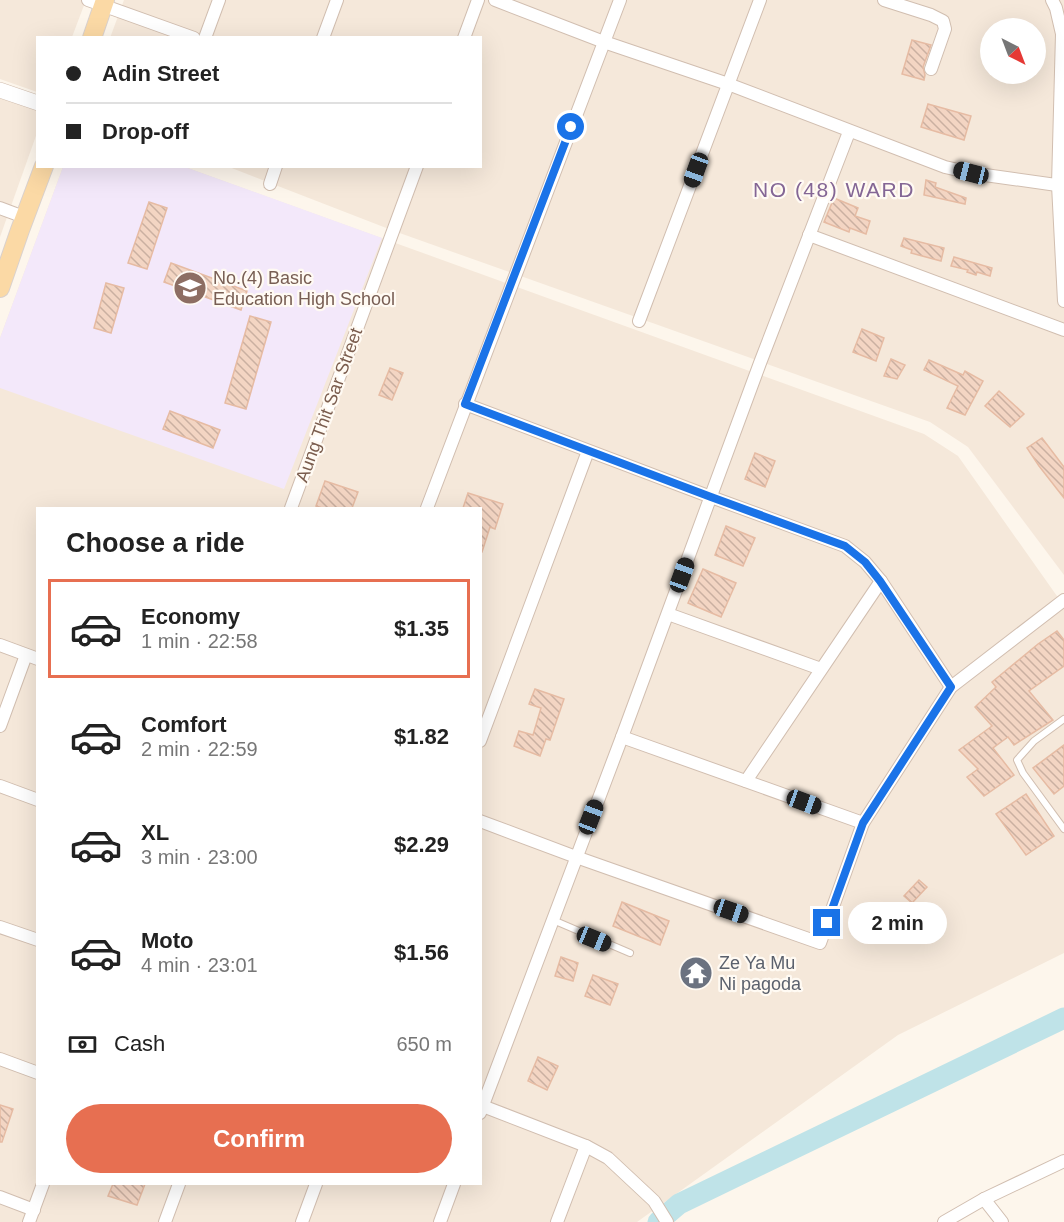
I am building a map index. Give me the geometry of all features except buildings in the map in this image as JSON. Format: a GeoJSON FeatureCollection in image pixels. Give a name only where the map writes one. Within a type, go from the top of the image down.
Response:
{"type":"FeatureCollection","features":[{"type":"Feature","properties":{"kind":"main road"},"geometry":{"type":"LineString","coordinates":[[92,36],[99,2]]}},
{"type":"Feature","properties":{"kind":"main road"},"geometry":{"type":"LineString","coordinates":[[0,288],[43,168]]}},
{"type":"Feature","properties":{"kind":"street"},"geometry":{"type":"LineString","coordinates":[[206,36],[219,0]]}},
{"type":"Feature","properties":{"kind":"street"},"geometry":{"type":"LineString","coordinates":[[324,36],[337,0]]}},
{"type":"Feature","properties":{"kind":"street"},"geometry":{"type":"LineString","coordinates":[[465,36],[478,0]]}},
{"type":"Feature","properties":{"kind":"street"},"geometry":{"type":"LineString","coordinates":[[495,0],[604,42],[728,84],[945,167],[1061,186]]}},
{"type":"Feature","properties":{"kind":"street"},"geometry":{"type":"LineString","coordinates":[[427,507],[620,0]]}},
{"type":"Feature","properties":{"kind":"street"},"geometry":{"type":"LineString","coordinates":[[639,321],[760,0]]}},
{"type":"Feature","properties":{"kind":"street"},"geometry":{"type":"LineString","coordinates":[[884,0],[932,15],[943,21],[945,29],[931,69]]}},
{"type":"Feature","properties":{"kind":"street"},"geometry":{"type":"LineString","coordinates":[[1052,0],[1062,34],[1061,186],[1064,301]]}},
{"type":"Feature","properties":{"kind":"street"},"geometry":{"type":"LineString","coordinates":[[99,2],[189,36]]}},
{"type":"Feature","properties":{"kind":"street"},"geometry":{"type":"LineString","coordinates":[[0,90],[36,103]]}},
{"type":"Feature","properties":{"kind":"street"},"geometry":{"type":"LineString","coordinates":[[482,1105],[849,132]]}},
{"type":"Feature","properties":{"kind":"street"},"geometry":{"type":"LineString","coordinates":[[270,184],[275,168]]}},
{"type":"Feature","properties":{"kind":"street","name":"Aung Thit Sar Street"},"geometry":{"type":"LineString","coordinates":[[291,507],[416,168]]}},
{"type":"Feature","properties":{"kind":"street"},"geometry":{"type":"LineString","coordinates":[[0,208],[24,217]]}},
{"type":"Feature","properties":{"kind":"street"},"geometry":{"type":"LineString","coordinates":[[809,235],[1064,330]]}},
{"type":"Feature","properties":{"kind":"street"},"geometry":{"type":"LineString","coordinates":[[465,404],[845,546],[865,562],[880,581],[951,687]]}},
{"type":"Feature","properties":{"kind":"street"},"geometry":{"type":"LineString","coordinates":[[482,736],[588,451]]}},
{"type":"Feature","properties":{"kind":"street"},"geometry":{"type":"LineString","coordinates":[[746,781],[880,581]]}},
{"type":"Feature","properties":{"kind":"street"},"geometry":{"type":"LineString","coordinates":[[482,822],[820,943],[863,823],[951,687],[1064,600]]}},
{"type":"Feature","properties":{"kind":"street"},"geometry":{"type":"LineString","coordinates":[[668,614],[821,669]]}},
{"type":"Feature","properties":{"kind":"street"},"geometry":{"type":"LineString","coordinates":[[0,645],[32,657],[0,726]]}},
{"type":"Feature","properties":{"kind":"street"},"geometry":{"type":"LineString","coordinates":[[622,737],[863,823]]}},
{"type":"Feature","properties":{"kind":"street"},"geometry":{"type":"LineString","coordinates":[[0,786],[36,799]]}},
{"type":"Feature","properties":{"kind":"street"},"geometry":{"type":"LineString","coordinates":[[0,927],[36,939]]}},
{"type":"Feature","properties":{"kind":"street"},"geometry":{"type":"LineString","coordinates":[[0,1059],[36,1072]]}},
{"type":"Feature","properties":{"kind":"street"},"geometry":{"type":"LineString","coordinates":[[482,1108],[586,1146],[608,1158],[654,1201],[667,1222]]}},
{"type":"Feature","properties":{"kind":"street"},"geometry":{"type":"LineString","coordinates":[[557,1222],[586,1146]]}},
{"type":"Feature","properties":{"kind":"street"},"geometry":{"type":"LineString","coordinates":[[944,1222],[984,1199],[1064,1161]]}},
{"type":"Feature","properties":{"kind":"street"},"geometry":{"type":"LineString","coordinates":[[0,1197],[32,1216],[43,1185]]}},
{"type":"Feature","properties":{"kind":"street"},"geometry":{"type":"LineString","coordinates":[[165,1222],[179,1185]]}},
{"type":"Feature","properties":{"kind":"street"},"geometry":{"type":"LineString","coordinates":[[302,1222],[316,1185]]}},
{"type":"Feature","properties":{"kind":"street"},"geometry":{"type":"LineString","coordinates":[[440,1222],[454,1185]]}},
{"type":"Feature","properties":{"kind":"street"},"geometry":{"type":"LineString","coordinates":[[984,1199],[1002,1222]]}},
{"type":"Feature","properties":{"kind":"lane"},"geometry":{"type":"LineString","coordinates":[[1064,719],[1034,741],[1017,760],[1064,829]]}},
{"type":"Feature","properties":{"kind":"lane"},"geometry":{"type":"LineString","coordinates":[[552,920],[630,953]]}},
{"type":"Feature","properties":{"kind":"shaded area"},"geometry":{"type":"Polygon","coordinates":[[[0,0],[86,0],[72,36],[36,36],[36,92],[0,79],[0,0]]]}},
{"type":"Feature","properties":{"kind":"shaded area"},"geometry":{"type":"Polygon","coordinates":[[[124,0],[1064,0],[1064,575],[968,447],[930,422],[394,231],[232,168],[482,168],[482,36],[111,36],[124,0]]]}},
{"type":"Feature","properties":{"kind":"shaded area"},"geometry":{"type":"Polygon","coordinates":[[[0,96],[36,109],[36,136],[0,237],[0,96]]]}},
{"type":"Feature","properties":{"kind":"shaded area"},"geometry":{"type":"Polygon","coordinates":[[[63,168],[188,168],[924,434],[958,456],[1064,606],[1064,953],[898,1035],[637,1222],[0,1222],[0,338],[63,168]]]}},
{"type":"Feature","properties":{"kind":"shaded area","name":"No.(4) Basic Education High School"},"geometry":{"type":"Polygon","coordinates":[[[63,168],[188,168],[382,238],[284,489],[0,388],[0,338],[63,168]]]}},
{"type":"Feature","properties":{"kind":"waterway"},"geometry":{"type":"LineString","coordinates":[[658,1222],[679,1204],[1064,1018]]}},
{"type":"Feature","properties":{"kind":"place","name":"No.(4) Basic Education High School"},"geometry":{"type":"Point","coordinates":[190,288]}},
{"type":"Feature","properties":{"kind":"place","name":"Ze Ya Mu Ni pagoda"},"geometry":{"type":"Point","coordinates":[696,973]}},
{"type":"Feature","properties":{"kind":"district","name":"NO (48) WARD"},"geometry":{"type":"Point","coordinates":[834,189]}},
{"type":"Feature","properties":{"kind":"route"},"geometry":{"type":"LineString","coordinates":[[571,127],[465,404],[845,546],[865,562],[880,581],[951,687],[863,823],[827,923]]}}]}
